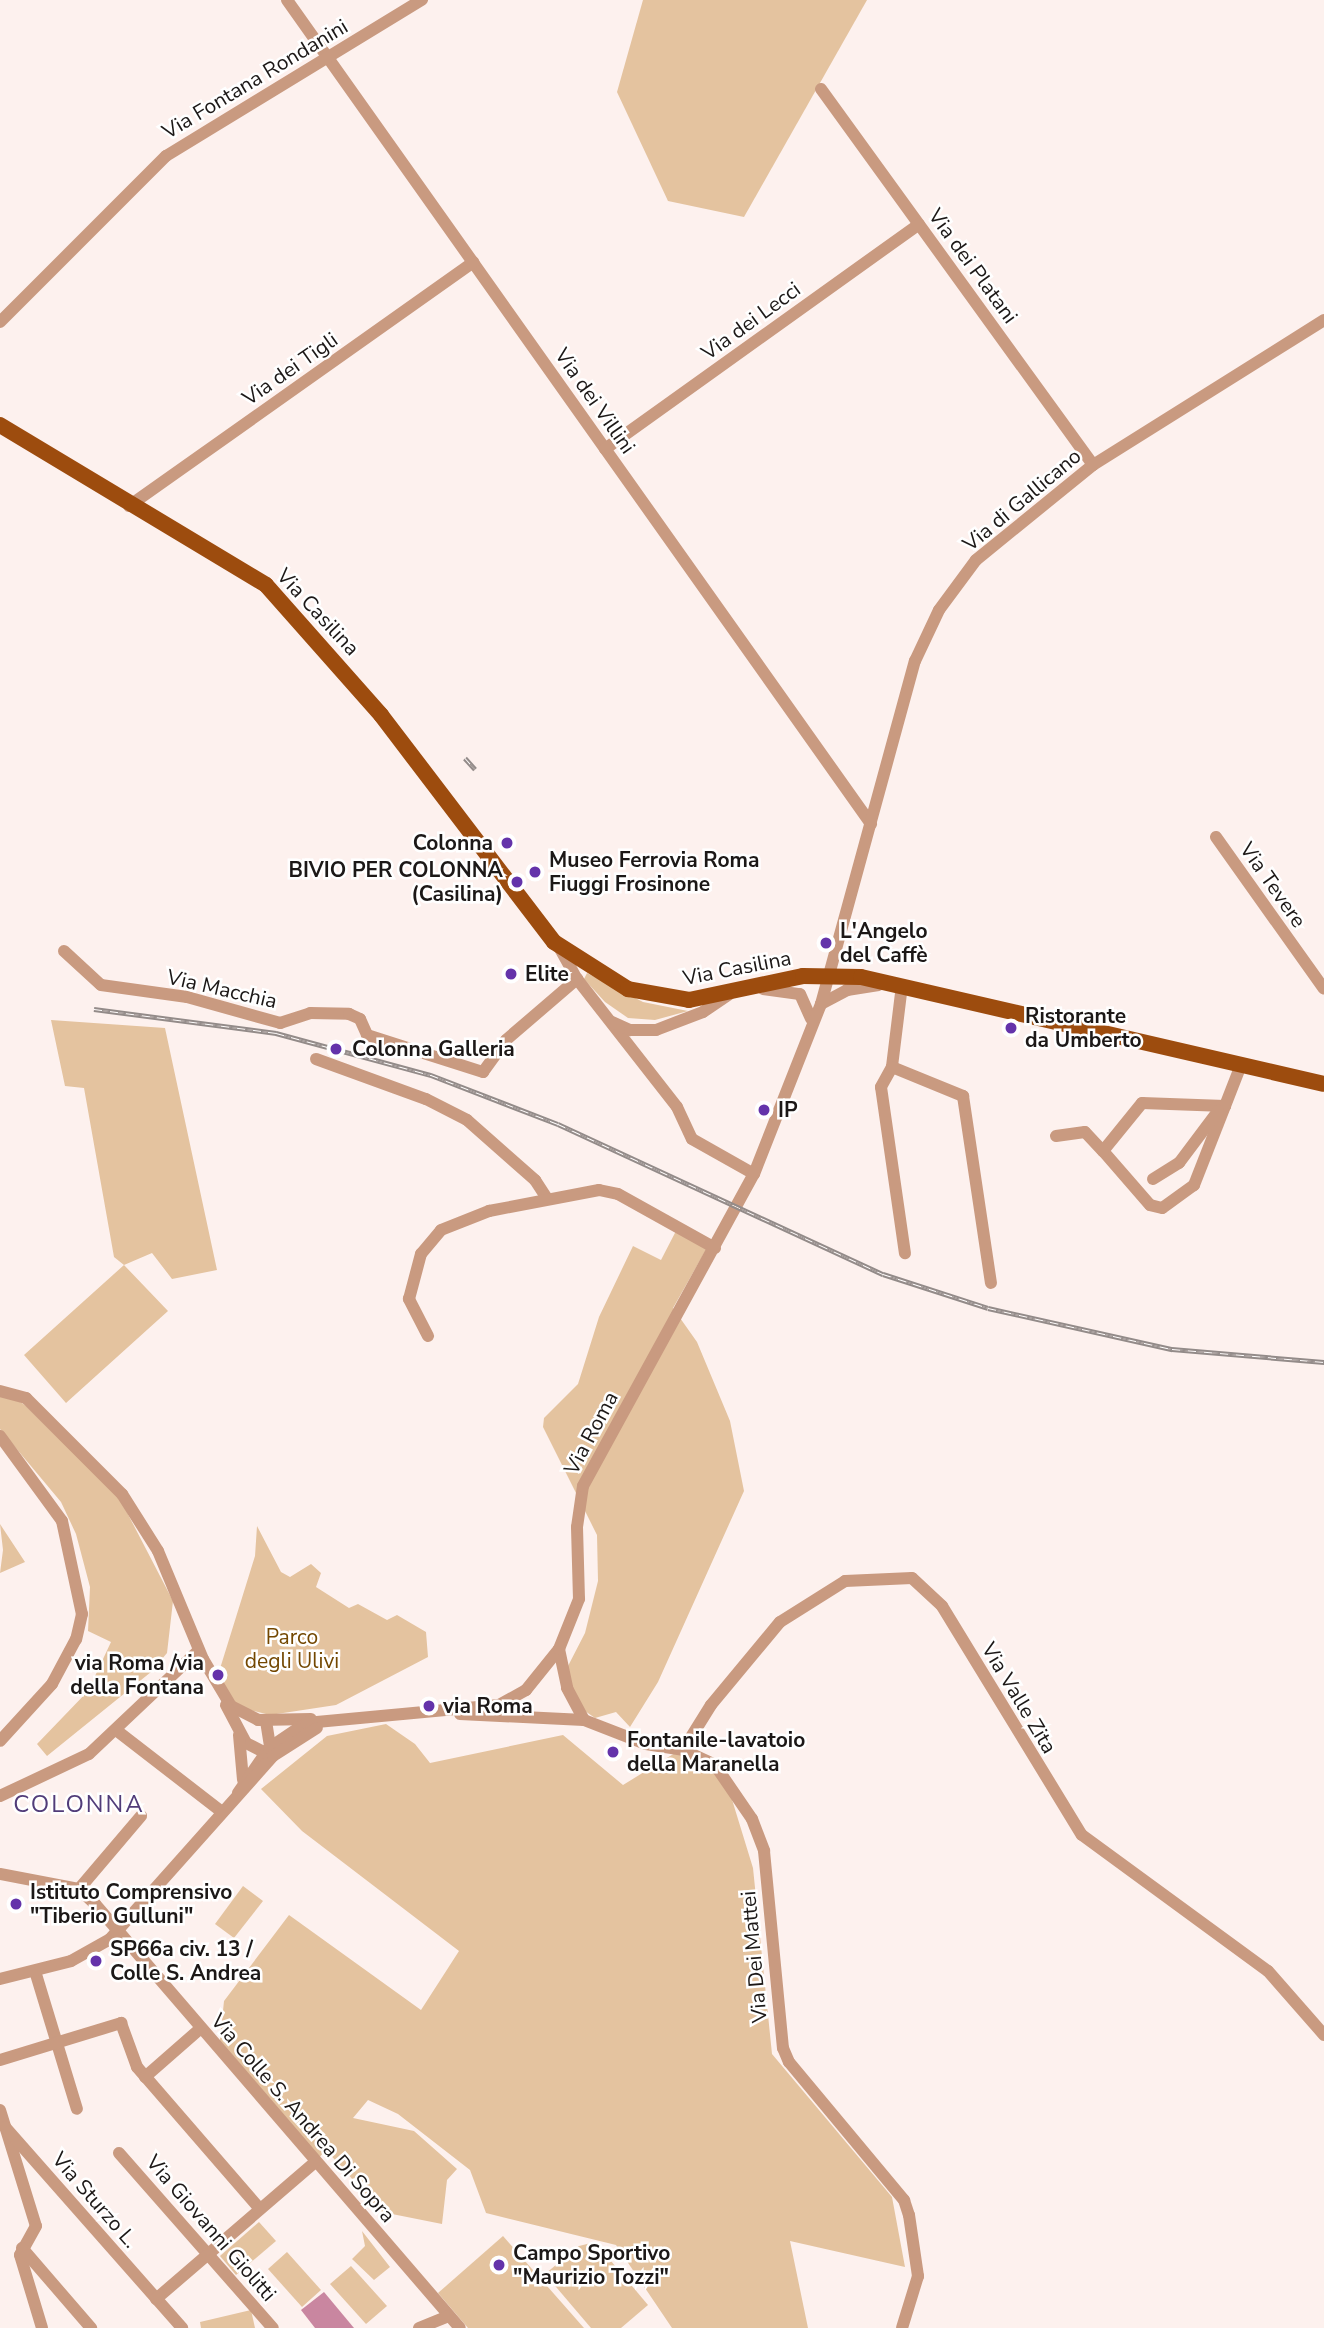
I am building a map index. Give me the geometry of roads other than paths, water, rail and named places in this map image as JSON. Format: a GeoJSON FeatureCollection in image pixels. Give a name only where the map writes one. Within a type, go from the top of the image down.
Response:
{"type":"FeatureCollection","features":[{"type":"Feature","properties":{"kind":"main road","name":"Via Casilina"},"geometry":{"type":"LineString","coordinates":[[0,425],[128,506],[266,585],[380,715],[509,890],[558,945],[644,995],[677,1001],[730,994],[828,974],[900,984],[1324,1084]]}},
{"type":"Feature","properties":{"kind":"street","name":"Via dei Villini"},"geometry":{"type":"LineString","coordinates":[[287,0],[871,824]]}},
{"type":"Feature","properties":{"kind":"street","name":"Via Fontana Rondanini"},"geometry":{"type":"LineString","coordinates":[[0,322],[166,156],[422,0]]}},
{"type":"Feature","properties":{"kind":"street","name":"Via dei Platani"},"geometry":{"type":"LineString","coordinates":[[821,89],[1093,465]]}},
{"type":"Feature","properties":{"kind":"street","name":"Via dei Lecci"},"geometry":{"type":"LineString","coordinates":[[605,449],[919,224]]}},
{"type":"Feature","properties":{"kind":"street","name":"Via dei Tigli"},"geometry":{"type":"LineString","coordinates":[[128,506],[473,262]]}},
{"type":"Feature","properties":{"kind":"street","name":"Via di Gallicano"},"geometry":{"type":"LineString","coordinates":[[828,974],[915,661],[939,610],[976,560],[1093,465],[1324,320]]}},
{"type":"Feature","properties":{"kind":"street","name":"Via Tevere"},"geometry":{"type":"LineString","coordinates":[[1216,837],[1324,989]]}},
{"type":"Feature","properties":{"kind":"street"},"geometry":{"type":"LineString","coordinates":[[558,945],[577,979],[677,1107],[692,1139],[754,1174]]}},
{"type":"Feature","properties":{"kind":"street","name":"Via Macchia"},"geometry":{"type":"LineString","coordinates":[[64,951],[101,985],[187,997],[230,1013],[280,1023],[310,1013],[349,1014],[360,1019],[367,1035],[483,1072],[506,1040],[577,979]]}},
{"type":"Feature","properties":{"kind":"street","name":"Via Roma"},"geometry":{"type":"LineString","coordinates":[[811,1019],[821,1004],[828,974]]}},
{"type":"Feature","properties":{"kind":"street","name":"Via Roma"},"geometry":{"type":"LineString","coordinates":[[269,1752],[297,1728],[325,1719],[449,1712],[517,1697],[559,1649],[579,1599],[577,1527],[583,1486],[754,1174],[811,1019],[814,993],[828,974]]}},
{"type":"Feature","properties":{"kind":"street"},"geometry":{"type":"LineString","coordinates":[[900,984],[892,1067],[881,1090],[905,1252]]}},
{"type":"Feature","properties":{"kind":"street","name":"Via Roma"},"geometry":{"type":"LineString","coordinates":[[821,1004],[855,987],[900,984]]}},
{"type":"Feature","properties":{"kind":"street"},"geometry":{"type":"LineString","coordinates":[[751,989],[800,994],[811,1019]]}},
{"type":"Feature","properties":{"kind":"street"},"geometry":{"type":"LineString","coordinates":[[609,1020],[630,1030],[656,1030],[703,1012],[730,994]]}},
{"type":"Feature","properties":{"kind":"street"},"geometry":{"type":"LineString","coordinates":[[316,1059],[467,1120],[535,1180],[546,1197]]}},
{"type":"Feature","properties":{"kind":"street"},"geometry":{"type":"LineString","coordinates":[[1056,1136],[1085,1132],[1150,1205],[1164,1207],[1196,1182],[1241,1065]]}},
{"type":"Feature","properties":{"kind":"street"},"geometry":{"type":"LineString","coordinates":[[892,1067],[963,1096],[991,1283]]}},
{"type":"Feature","properties":{"kind":"street"},"geometry":{"type":"LineString","coordinates":[[1103,1151],[1140,1104],[1224,1106]]}},
{"type":"Feature","properties":{"kind":"street"},"geometry":{"type":"LineString","coordinates":[[1153,1179],[1179,1163],[1224,1106]]}},
{"type":"Feature","properties":{"kind":"street"},"geometry":{"type":"LineString","coordinates":[[428,1336],[409,1293],[414,1269],[433,1237],[463,1220],[546,1197],[599,1190],[618,1194],[715,1248]]}},
{"type":"Feature","properties":{"kind":"street"},"geometry":{"type":"LineString","coordinates":[[0,1391],[22,1395],[122,1494],[158,1551],[199,1650],[238,1731],[241,1788]]}},
{"type":"Feature","properties":{"kind":"street"},"geometry":{"type":"LineString","coordinates":[[0,1436],[62,1521],[82,1610],[76,1639],[52,1684],[0,1741]]}},
{"type":"Feature","properties":{"kind":"street","name":"Via Valle Zita"},"geometry":{"type":"LineString","coordinates":[[683,1749],[711,1705],[780,1622],[845,1581],[912,1578],[942,1606],[1082,1835],[1268,1971],[1324,2035]]}},
{"type":"Feature","properties":{"kind":"street"},"geometry":{"type":"LineString","coordinates":[[559,1649],[569,1694],[584,1720]]}},
{"type":"Feature","properties":{"kind":"street"},"geometry":{"type":"LineString","coordinates":[[0,1796],[75,1764],[116,1730],[199,1650]]}},
{"type":"Feature","properties":{"kind":"street"},"geometry":{"type":"LineString","coordinates":[[221,1695],[240,1713],[266,1721],[325,1719]]}},
{"type":"Feature","properties":{"kind":"street"},"geometry":{"type":"LineString","coordinates":[[449,1712],[482,1719],[584,1720]]}},
{"type":"Feature","properties":{"kind":"street"},"geometry":{"type":"LineString","coordinates":[[0,1979],[71,1961],[118,1932],[222,1812],[269,1752],[315,1729],[360,1718]]}},
{"type":"Feature","properties":{"kind":"street","name":"Via Dei Mattei"},"geometry":{"type":"LineString","coordinates":[[584,1720],[646,1744],[683,1749],[728,1779],[764,1851],[775,2002],[789,2062],[904,2200],[918,2276],[902,2328]]}},
{"type":"Feature","properties":{"kind":"street"},"geometry":{"type":"LineString","coordinates":[[266,1721],[269,1752]]}},
{"type":"Feature","properties":{"kind":"street"},"geometry":{"type":"LineString","coordinates":[[116,1730],[222,1812]]}},
{"type":"Feature","properties":{"kind":"street"},"geometry":{"type":"LineString","coordinates":[[238,1731],[269,1752]]}},
{"type":"Feature","properties":{"kind":"street"},"geometry":{"type":"LineString","coordinates":[[0,1874],[79,1889],[141,1816]]}},
{"type":"Feature","properties":{"kind":"street","name":"Via Colle S. Andrea Di Sopra"},"geometry":{"type":"LineString","coordinates":[[79,1889],[460,2328]]}},
{"type":"Feature","properties":{"kind":"street"},"geometry":{"type":"LineString","coordinates":[[35,1971],[77,2109]]}},
{"type":"Feature","properties":{"kind":"street"},"geometry":{"type":"LineString","coordinates":[[0,2060],[121,2023],[145,2077],[259,2208]]}},
{"type":"Feature","properties":{"kind":"street"},"geometry":{"type":"LineString","coordinates":[[145,2077],[201,2028]]}},
{"type":"Feature","properties":{"kind":"street"},"geometry":{"type":"LineString","coordinates":[[0,2110],[37,2226],[22,2248],[42,2328]]}},
{"type":"Feature","properties":{"kind":"street","name":"Via Sturzo L."},"geometry":{"type":"LineString","coordinates":[[5,2127],[182,2328]]}},
{"type":"Feature","properties":{"kind":"street","name":"Via Giovanni Giolitti"},"geometry":{"type":"LineString","coordinates":[[119,2153],[273,2328]]}},
{"type":"Feature","properties":{"kind":"street"},"geometry":{"type":"LineString","coordinates":[[156,2299],[315,2162]]}},
{"type":"Feature","properties":{"kind":"street"},"geometry":{"type":"LineString","coordinates":[[22,2248],[91,2328]]}},
{"type":"Feature","properties":{"kind":"street"},"geometry":{"type":"LineString","coordinates":[[419,2328],[449,2316]]}},
{"type":"Feature","properties":{"kind":"railway"},"geometry":{"type":"LineString","coordinates":[[465,758],[475,769]]}},
{"type":"Feature","properties":{"kind":"railway"},"geometry":{"type":"LineString","coordinates":[[94,1009],[276,1033],[431,1075],[558,1124],[883,1274],[988,1308],[1172,1349],[1324,1362]]}},
{"type":"Feature","properties":{"kind":"place","name":"Colonna"},"geometry":{"type":"Point","coordinates":[507,843]}},
{"type":"Feature","properties":{"kind":"place","name":"Museo Ferrovia Roma Fiuggi Frosinone"},"geometry":{"type":"Point","coordinates":[535,872]}},
{"type":"Feature","properties":{"kind":"place","name":"BIVIO PER COLONNA (Casilina)"},"geometry":{"type":"Point","coordinates":[517,882]}},
{"type":"Feature","properties":{"kind":"place","name":"L'Angelo del Caffè"},"geometry":{"type":"Point","coordinates":[826,943]}},
{"type":"Feature","properties":{"kind":"place","name":"Elite"},"geometry":{"type":"Point","coordinates":[511,974]}},
{"type":"Feature","properties":{"kind":"place","name":"Ristorante da Umberto"},"geometry":{"type":"Point","coordinates":[1011,1028]}},
{"type":"Feature","properties":{"kind":"place","name":"Colonna Galleria"},"geometry":{"type":"Point","coordinates":[336,1049]}},
{"type":"Feature","properties":{"kind":"place","name":"IP"},"geometry":{"type":"Point","coordinates":[764,1110]}},
{"type":"Feature","properties":{"kind":"place","name":"via Roma /via della Fontana"},"geometry":{"type":"Point","coordinates":[218,1675]}},
{"type":"Feature","properties":{"kind":"place","name":"via Roma"},"geometry":{"type":"Point","coordinates":[429,1706]}},
{"type":"Feature","properties":{"kind":"place","name":"Fontanile-lavatoio della Maranella"},"geometry":{"type":"Point","coordinates":[613,1752]}},
{"type":"Feature","properties":{"kind":"place","name":"Istituto Comprensivo \"Tiberio Gulluni\""},"geometry":{"type":"Point","coordinates":[16,1904]}},
{"type":"Feature","properties":{"kind":"place","name":"SP66a civ. 13 / Colle S. Andrea"},"geometry":{"type":"Point","coordinates":[96,1961]}},
{"type":"Feature","properties":{"kind":"place","name":"Campo Sportivo \"Maurizio Tozzi\""},"geometry":{"type":"Point","coordinates":[499,2265]}},
{"type":"Feature","properties":{"kind":"district","name":"COLONNA"},"geometry":{"type":"Point","coordinates":[79,1805]}},
{"type":"Feature","properties":{"kind":"park label","name":"Parco degli Ulivi"},"geometry":{"type":"Point","coordinates":[292,1649]}}]}
